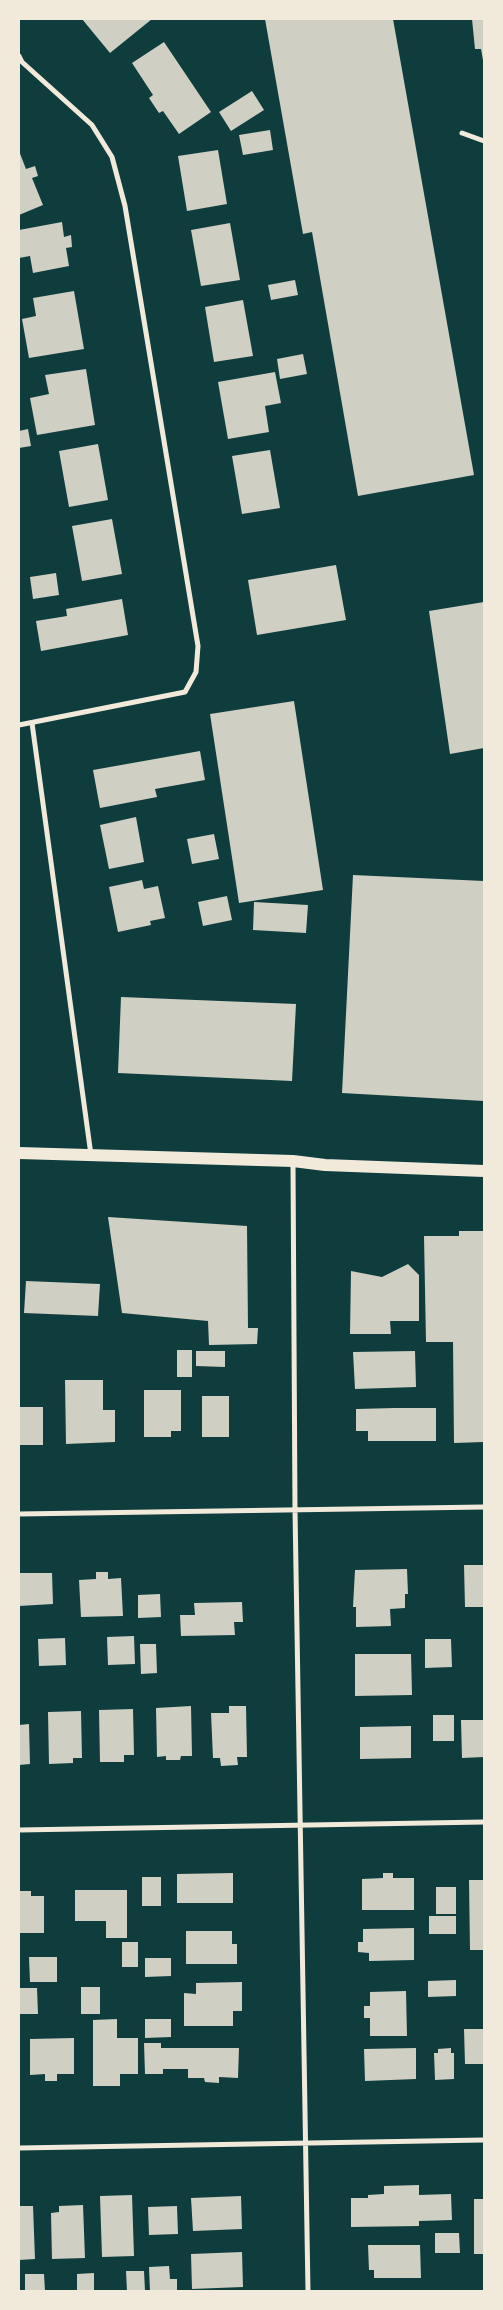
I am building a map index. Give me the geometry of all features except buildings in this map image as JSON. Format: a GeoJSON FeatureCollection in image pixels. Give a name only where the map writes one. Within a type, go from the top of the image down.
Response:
{"type":"FeatureCollection","features":[{"type":"Feature","properties":{"kind":"main road"},"geometry":{"type":"LineString","coordinates":[[19,1153],[293,1161],[325,1166],[484,1171]]}},
{"type":"Feature","properties":{"kind":"street"},"geometry":{"type":"LineString","coordinates":[[19,56],[92,125],[112,157],[125,206],[198,646],[196,672],[185,692],[19,725]]}},
{"type":"Feature","properties":{"kind":"street"},"geometry":{"type":"LineString","coordinates":[[462,133],[484,141]]}},
{"type":"Feature","properties":{"kind":"street"},"geometry":{"type":"LineString","coordinates":[[32,723],[91,1156]]}},
{"type":"Feature","properties":{"kind":"street"},"geometry":{"type":"LineString","coordinates":[[293,1161],[295,1510],[308,2291]]}},
{"type":"Feature","properties":{"kind":"street"},"geometry":{"type":"LineString","coordinates":[[19,1514],[484,1507]]}},
{"type":"Feature","properties":{"kind":"street"},"geometry":{"type":"LineString","coordinates":[[19,1830],[484,1822]]}},
{"type":"Feature","properties":{"kind":"street"},"geometry":{"type":"LineString","coordinates":[[19,2148],[484,2140]]}}]}
